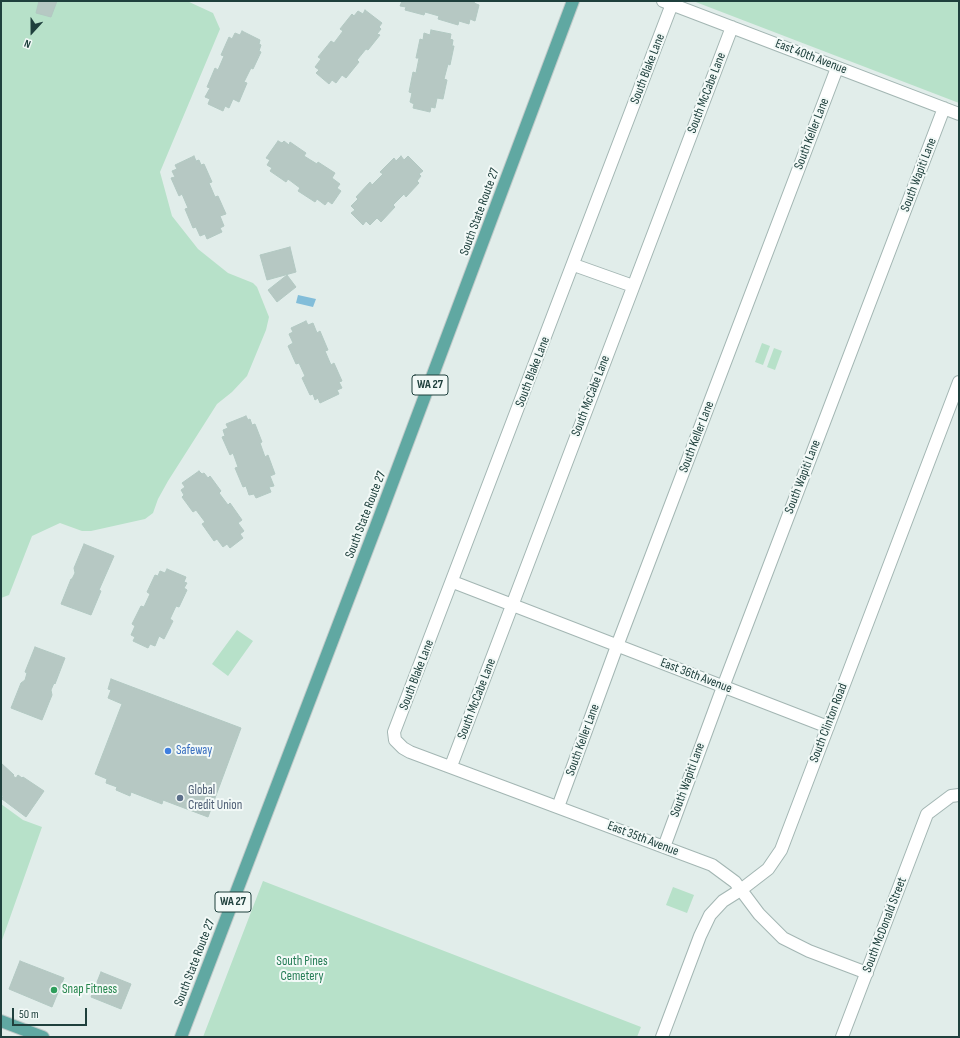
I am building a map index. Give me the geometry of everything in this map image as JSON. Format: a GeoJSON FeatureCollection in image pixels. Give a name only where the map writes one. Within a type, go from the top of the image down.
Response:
{"type":"FeatureCollection","features":[{"type":"Feature","properties":{"kind":"main road","name":"South State Route 27"},"geometry":{"type":"LineString","coordinates":[[181,1037],[376,529],[573,1]]}},
{"type":"Feature","properties":{"kind":"main road"},"geometry":{"type":"LineString","coordinates":[[1,1021],[42,1037]]}},
{"type":"Feature","properties":{"kind":"street","name":"East 40th Avenue"},"geometry":{"type":"LineString","coordinates":[[668,3],[959,114]]}},
{"type":"Feature","properties":{"kind":"street","name":"South Blake Lane"},"geometry":{"type":"LineString","coordinates":[[396,740],[394,732],[574,265],[668,3]]}},
{"type":"Feature","properties":{"kind":"street","name":"South McCabe Lane"},"geometry":{"type":"LineString","coordinates":[[451,766],[732,27]]}},
{"type":"Feature","properties":{"kind":"street","name":"South Keller Lane"},"geometry":{"type":"LineString","coordinates":[[558,807],[617,646],[837,68]]}},
{"type":"Feature","properties":{"kind":"street","name":"South Wapiti Lane"},"geometry":{"type":"LineString","coordinates":[[664,847],[723,687],[944,108]]}},
{"type":"Feature","properties":{"kind":"street"},"geometry":{"type":"LineString","coordinates":[[574,265],[633,286]]}},
{"type":"Feature","properties":{"kind":"street","name":"South Clinton Road"},"geometry":{"type":"LineString","coordinates":[[662,1037],[700,936],[710,915],[723,900],[742,889],[768,869],[781,850],[959,382]]}},
{"type":"Feature","properties":{"kind":"street","name":"East 36th Avenue"},"geometry":{"type":"LineString","coordinates":[[453,582],[828,727]]}},
{"type":"Feature","properties":{"kind":"street","name":"East 35th Avenue"},"geometry":{"type":"LineString","coordinates":[[396,740],[403,748],[410,752],[451,766],[712,865],[724,873],[742,889],[759,914],[782,938],[809,951],[867,973]]}},
{"type":"Feature","properties":{"kind":"street","name":"South McDonald Street"},"geometry":{"type":"LineString","coordinates":[[842,1037],[927,814],[951,796],[959,795]]}},
{"type":"Feature","properties":{"kind":"green space"},"geometry":{"type":"Polygon","coordinates":[[[1,1],[187,1],[213,13],[220,29],[160,172],[172,216],[198,249],[228,273],[253,283],[257,287],[269,317],[266,330],[247,376],[232,392],[217,404],[168,481],[158,499],[153,513],[145,519],[91,531],[82,531],[60,523],[32,536],[9,595],[1,598],[1,1]]]}},
{"type":"Feature","properties":{"kind":"green space"},"geometry":{"type":"Polygon","coordinates":[[[693,1],[959,1],[959,103],[693,1]]]}},
{"type":"Feature","properties":{"kind":"green space"},"geometry":{"type":"Polygon","coordinates":[[[762,343],[770,346],[763,365],[755,362],[762,343]]]}},
{"type":"Feature","properties":{"kind":"green space"},"geometry":{"type":"Polygon","coordinates":[[[774,348],[782,351],[775,370],[767,367],[774,348]]]}},
{"type":"Feature","properties":{"kind":"green space"},"geometry":{"type":"Polygon","coordinates":[[[237,630],[253,641],[228,676],[212,664],[237,630]]]}},
{"type":"Feature","properties":{"kind":"green space"},"geometry":{"type":"Polygon","coordinates":[[[1,804],[23,820],[42,827],[1,943],[1,804]]]}},
{"type":"Feature","properties":{"kind":"green space","name":"South Pines Cemetery"},"geometry":{"type":"Polygon","coordinates":[[[263,881],[641,1027],[637,1037],[203,1037],[263,881]]]}},
{"type":"Feature","properties":{"kind":"green space"},"geometry":{"type":"Polygon","coordinates":[[[673,887],[694,895],[687,913],[666,905],[673,887]]]}},
{"type":"Feature","properties":{"kind":"water"},"geometry":{"type":"Polygon","coordinates":[[[298,295],[316,299],[313,307],[296,303],[298,295]]]}},
{"type":"Feature","properties":{"kind":"building"},"geometry":{"type":"Polygon","coordinates":[[[39,1],[57,1],[51,17],[36,13],[39,1]]]}},
{"type":"Feature","properties":{"kind":"building"},"geometry":{"type":"Polygon","coordinates":[[[402,1],[475,1],[474,3],[479,5],[475,21],[470,19],[469,24],[459,21],[458,25],[438,19],[439,16],[425,12],[424,15],[405,10],[406,7],[400,6],[402,1]]]}},
{"type":"Feature","properties":{"kind":"building"},"geometry":{"type":"Polygon","coordinates":[[[365,10],[382,23],[379,27],[381,29],[377,34],[380,35],[368,50],[366,49],[357,60],[359,62],[346,78],[342,75],[336,83],[332,80],[329,84],[316,73],[319,70],[315,67],[321,59],[318,57],[331,41],[334,43],[343,31],[340,29],[352,14],[354,16],[358,11],[363,14],[365,10]]]}},
{"type":"Feature","properties":{"kind":"building"},"geometry":{"type":"Polygon","coordinates":[[[431,30],[451,34],[450,39],[453,40],[452,46],[454,46],[450,65],[448,64],[444,79],[447,80],[443,99],[437,98],[435,108],[431,107],[430,112],[413,108],[414,104],[410,102],[412,93],[409,92],[413,72],[416,73],[419,58],[416,58],[420,39],[423,40],[424,33],[430,35],[431,30]]]}},
{"type":"Feature","properties":{"kind":"building"},"geometry":{"type":"Polygon","coordinates":[[[242,31],[260,40],[259,44],[261,45],[259,51],[261,52],[253,69],[251,68],[244,82],[247,83],[239,102],[233,99],[229,108],[225,106],[223,111],[208,104],[210,99],[205,97],[210,88],[207,87],[215,68],[218,70],[224,56],[221,55],[229,37],[232,39],[235,33],[240,35],[242,31]]]}},
{"type":"Feature","properties":{"kind":"building"},"geometry":{"type":"Polygon","coordinates":[[[278,141],[282,143],[284,141],[289,145],[290,142],[306,153],[304,156],[317,164],[318,162],[335,173],[332,178],[340,184],[337,188],[341,191],[332,204],[328,201],[325,205],[317,199],[315,202],[298,191],[300,188],[288,179],[286,182],[270,171],[272,168],[267,165],[270,160],[266,158],[278,141]]]}},
{"type":"Feature","properties":{"kind":"building"},"geometry":{"type":"Polygon","coordinates":[[[194,156],[196,161],[199,160],[201,165],[204,164],[212,182],[209,183],[215,197],[218,196],[226,214],[220,216],[224,226],[220,228],[222,232],[207,239],[205,234],[200,236],[196,227],[193,228],[185,209],[188,208],[182,194],[179,196],[171,178],[175,177],[172,171],[177,169],[175,165],[194,156]]]}},
{"type":"Feature","properties":{"kind":"building"},"geometry":{"type":"Polygon","coordinates":[[[401,156],[404,160],[408,156],[423,171],[419,174],[421,176],[417,181],[419,183],[406,197],[404,194],[393,205],[395,207],[381,222],[377,218],[370,225],[366,221],[363,225],[351,213],[355,210],[351,206],[358,199],[356,197],[370,182],[372,185],[383,174],[380,172],[394,158],[396,161],[401,156]]]}},
{"type":"Feature","properties":{"kind":"building"},"geometry":{"type":"Polygon","coordinates":[[[290,247],[296,272],[267,280],[260,255],[290,247]]]}},
{"type":"Feature","properties":{"kind":"building"},"geometry":{"type":"Polygon","coordinates":[[[287,275],[296,287],[277,302],[268,290],[287,275]]]}},
{"type":"Feature","properties":{"kind":"building"},"geometry":{"type":"Polygon","coordinates":[[[306,321],[308,325],[313,323],[317,333],[320,331],[328,350],[325,351],[331,365],[334,363],[342,381],[339,382],[342,388],[337,390],[339,394],[320,403],[318,398],[315,400],[313,394],[310,395],[302,378],[305,376],[299,363],[296,364],[288,346],[293,343],[289,334],[293,332],[291,328],[306,321]]]}},
{"type":"Feature","properties":{"kind":"building"},"geometry":{"type":"Polygon","coordinates":[[[246,416],[248,420],[250,419],[252,425],[255,424],[262,442],[260,443],[265,457],[268,455],[275,474],[270,476],[274,486],[269,487],[271,492],[256,498],[254,494],[249,495],[246,486],[243,487],[235,468],[238,467],[233,453],[230,455],[222,437],[225,436],[223,430],[228,428],[226,424],[246,416]]]}},
{"type":"Feature","properties":{"kind":"building"},"geometry":{"type":"Polygon","coordinates":[[[199,471],[202,474],[204,473],[208,478],[210,476],[221,491],[219,493],[228,505],[230,503],[242,520],[238,523],[244,531],[240,534],[243,538],[230,548],[227,544],[223,547],[217,539],[214,541],[202,524],[205,522],[196,510],[193,512],[182,497],[184,495],[181,490],[185,487],[182,483],[199,471]]]}},
{"type":"Feature","properties":{"kind":"building"},"geometry":{"type":"Polygon","coordinates":[[[84,544],[114,556],[99,590],[101,591],[91,615],[61,604],[75,573],[74,568],[84,544]]]}},
{"type":"Feature","properties":{"kind":"building"},"geometry":{"type":"Polygon","coordinates":[[[167,569],[186,577],[184,582],[187,583],[184,588],[187,590],[179,607],[176,606],[170,619],[173,621],[164,639],[159,636],[155,646],[150,644],[148,648],[133,641],[135,637],[131,635],[135,626],[132,624],[141,606],[144,607],[150,594],[147,592],[155,575],[158,576],[160,571],[165,573],[167,569]]]}},
{"type":"Feature","properties":{"kind":"building"},"geometry":{"type":"Polygon","coordinates":[[[35,647],[65,658],[55,684],[54,683],[51,690],[52,695],[42,720],[11,708],[21,683],[25,680],[27,673],[25,672],[35,647]]]}},
{"type":"Feature","properties":{"kind":"building","name":"Safeway"},"geometry":{"type":"Polygon","coordinates":[[[111,679],[241,728],[208,817],[163,800],[162,804],[131,792],[130,796],[116,790],[117,787],[106,783],[107,779],[95,774],[122,704],[108,698],[111,690],[108,689],[111,679]]]}},
{"type":"Feature","properties":{"kind":"building"},"geometry":{"type":"Polygon","coordinates":[[[1,763],[16,778],[18,775],[22,778],[23,777],[44,791],[26,817],[2,799],[1,763]]]}},
{"type":"Feature","properties":{"kind":"building"},"geometry":{"type":"Polygon","coordinates":[[[20,961],[64,978],[52,1007],[9,989],[20,961]]]}},
{"type":"Feature","properties":{"kind":"building"},"geometry":{"type":"Polygon","coordinates":[[[101,972],[131,984],[121,1009],[91,997],[101,972]]]}},
{"type":"Feature","properties":{"kind":"place","name":"Safeway"},"geometry":{"type":"Point","coordinates":[168,751]}},
{"type":"Feature","properties":{"kind":"place","name":"Global Credit Union"},"geometry":{"type":"Point","coordinates":[180,798]}},
{"type":"Feature","properties":{"kind":"place","name":"Snap Fitness"},"geometry":{"type":"Point","coordinates":[54,990]}}]}
